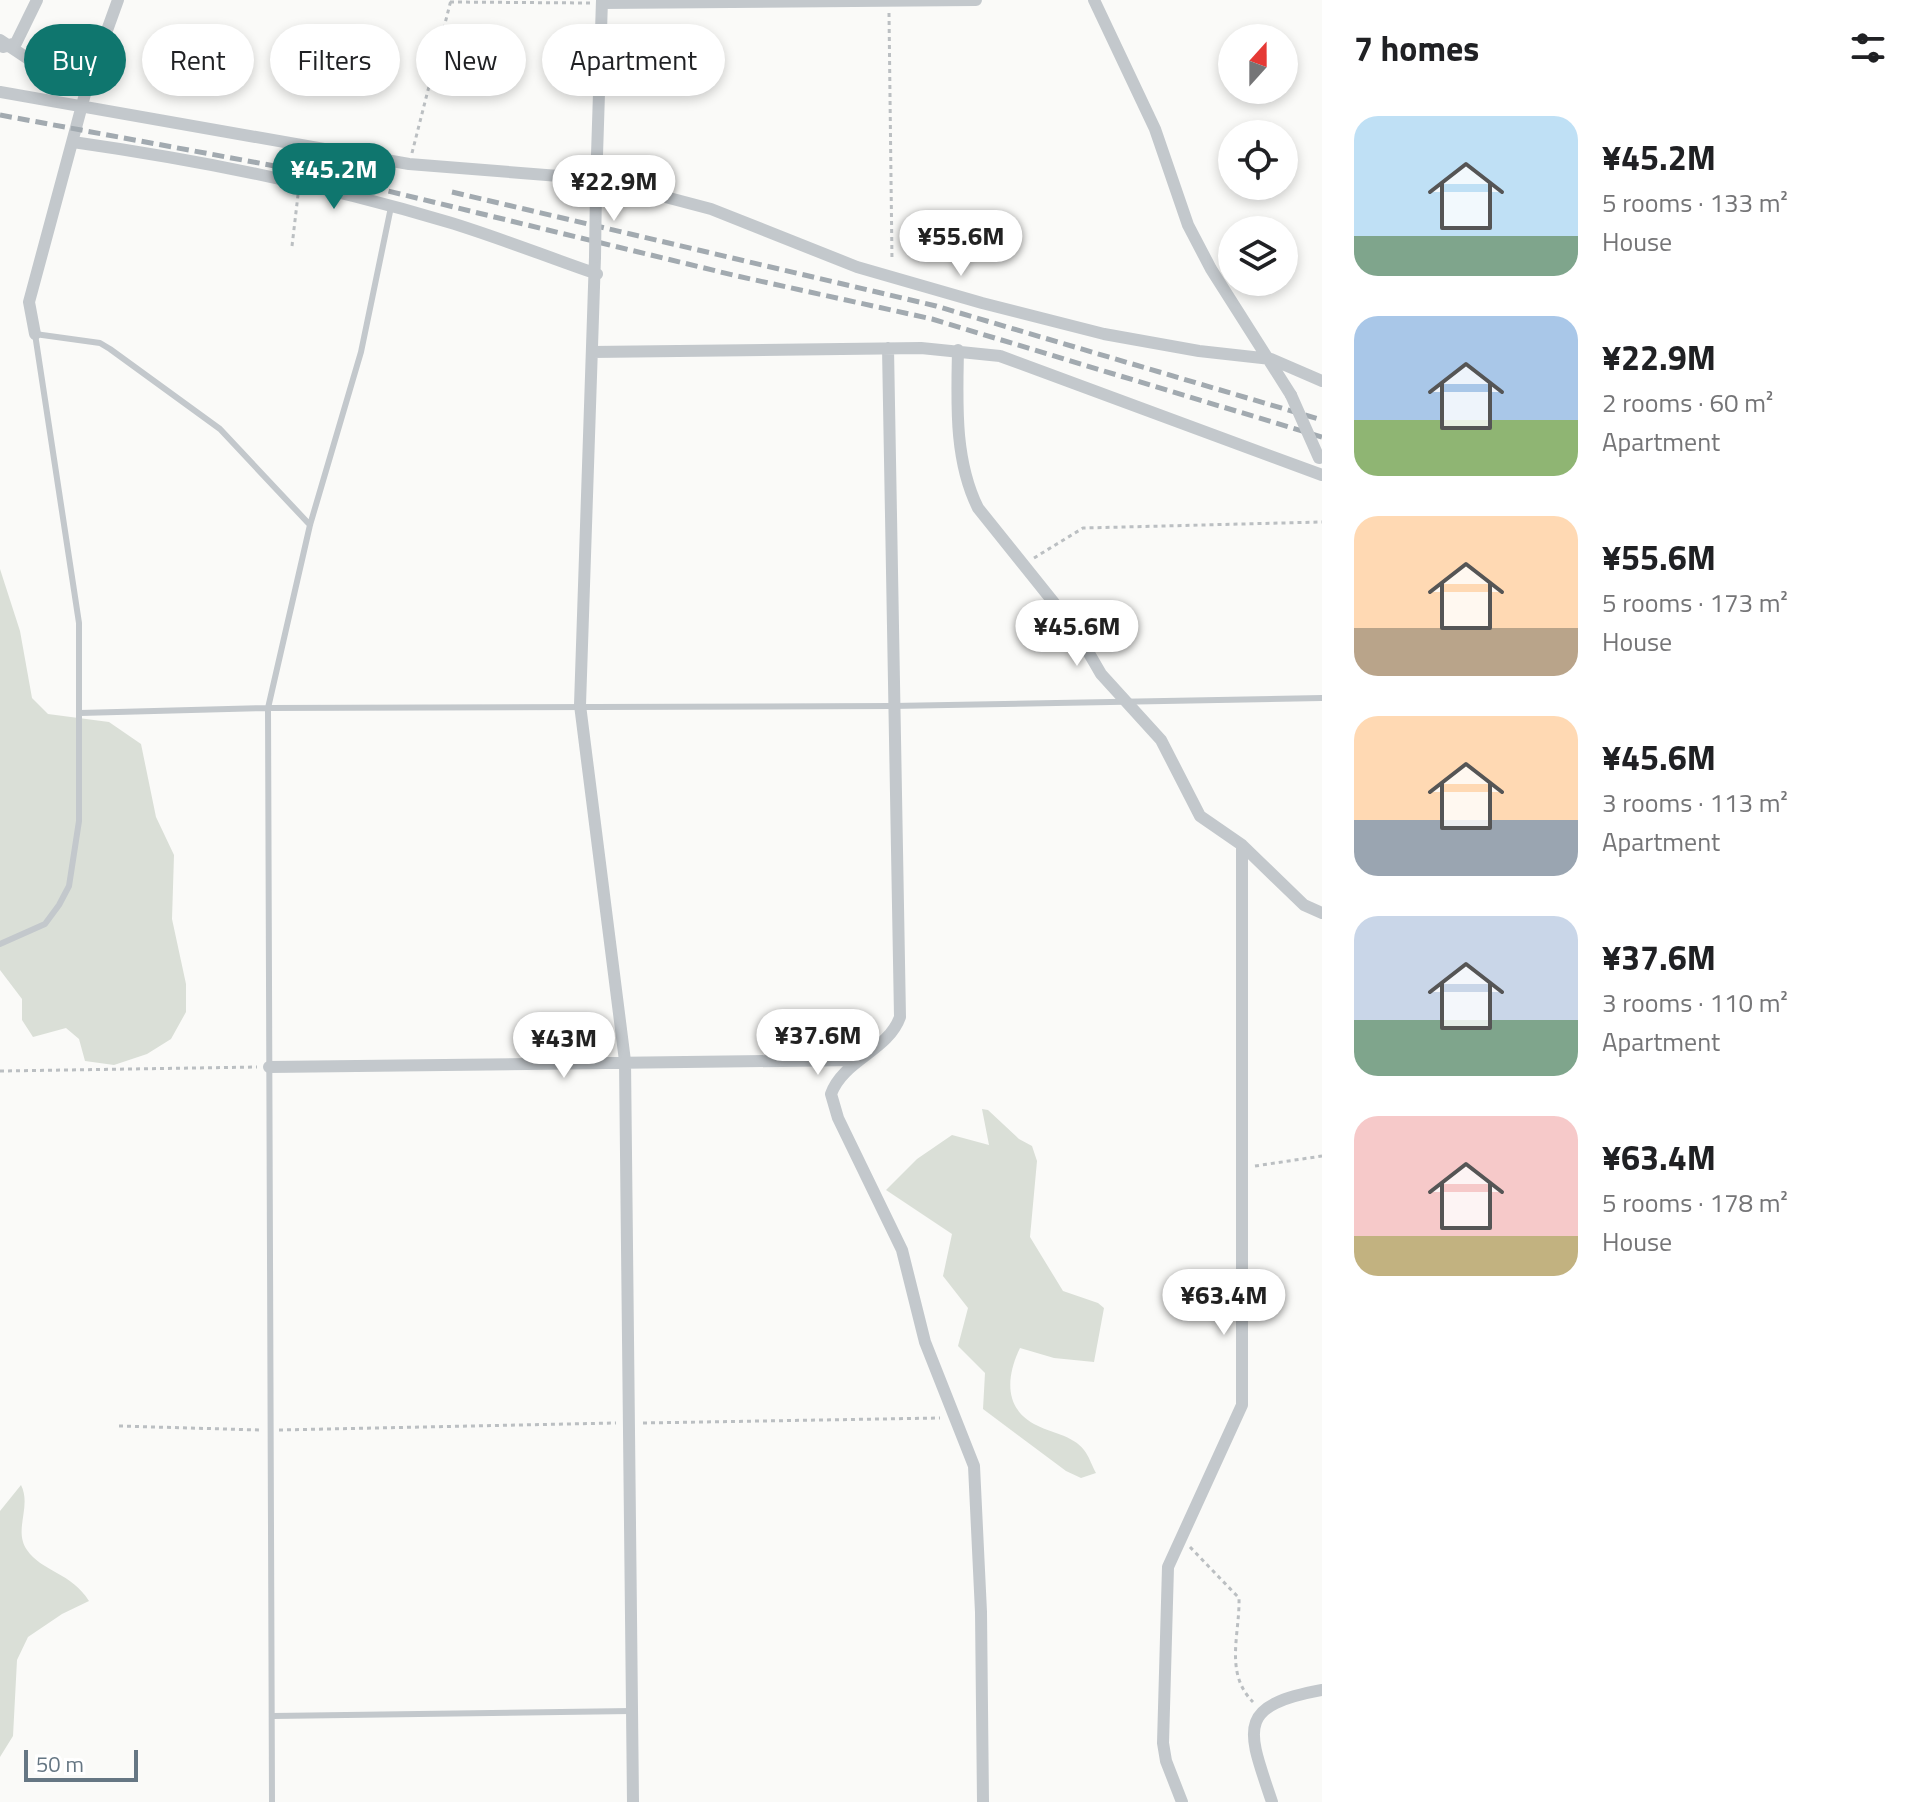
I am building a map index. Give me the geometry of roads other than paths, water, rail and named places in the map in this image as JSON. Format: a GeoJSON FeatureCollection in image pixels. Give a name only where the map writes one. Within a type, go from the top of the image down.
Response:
{"type":"FeatureCollection","features":[{"type":"Feature","properties":{"kind":"street"},"geometry":{"type":"LineString","coordinates":[[2,45],[16,43],[37,0]]}},
{"type":"Feature","properties":{"kind":"street"},"geometry":{"type":"LineString","coordinates":[[109,24],[118,0]]}},
{"type":"Feature","properties":{"kind":"street"},"geometry":{"type":"LineString","coordinates":[[633,1802],[625,1061],[580,705],[597,274],[596,184],[602,2],[976,0]]}},
{"type":"Feature","properties":{"kind":"street"},"geometry":{"type":"LineString","coordinates":[[1094,0],[1155,129],[1188,225],[1211,269],[1271,359],[1291,395],[1320,461]]}},
{"type":"Feature","properties":{"kind":"street"},"geometry":{"type":"LineString","coordinates":[[2,45],[24,55]]}},
{"type":"Feature","properties":{"kind":"street"},"geometry":{"type":"LineString","coordinates":[[0,92],[409,164],[596,184],[711,209],[857,267],[892,277],[1104,334],[1199,351],[1271,359],[1322,381]]}},
{"type":"Feature","properties":{"kind":"street"},"geometry":{"type":"LineString","coordinates":[[35,334],[29,302],[86,96]]}},
{"type":"Feature","properties":{"kind":"street"},"geometry":{"type":"LineString","coordinates":[[73,142],[154,154],[299,183],[449,222],[597,274]]}},
{"type":"Feature","properties":{"kind":"street"},"geometry":{"type":"LineString","coordinates":[[592,352],[888,348],[958,350],[1000,356],[1322,475]]}},
{"type":"Feature","properties":{"kind":"street"},"geometry":{"type":"LineString","coordinates":[[888,348],[892,706],[900,1017],[895,1029],[836,1082],[832,1103],[902,1250],[925,1342],[976,1482],[983,1802]]}},
{"type":"Feature","properties":{"kind":"street"},"geometry":{"type":"LineString","coordinates":[[958,350],[956,419],[971,494],[978,508],[1075,629],[1101,674],[1161,740],[1200,816],[1242,845],[1304,905],[1322,913]]}},
{"type":"Feature","properties":{"kind":"street"},"geometry":{"type":"LineString","coordinates":[[1182,1802],[1166,1761],[1163,1743],[1168,1567],[1242,1405],[1242,845]]}},
{"type":"Feature","properties":{"kind":"street"},"geometry":{"type":"LineString","coordinates":[[269,1067],[858,1060]]}},
{"type":"Feature","properties":{"kind":"street"},"geometry":{"type":"LineString","coordinates":[[1272,1802],[1255,1750],[1253,1730],[1262,1711],[1283,1697],[1322,1690]]}},
{"type":"Feature","properties":{"kind":"lane"},"geometry":{"type":"LineString","coordinates":[[272,1802],[268,708],[310,525],[361,352],[391,207]]}},
{"type":"Feature","properties":{"kind":"lane"},"geometry":{"type":"LineString","coordinates":[[0,944],[45,924],[69,886],[79,821],[79,623],[35,334],[100,343],[110,349],[220,429],[310,525]]}},
{"type":"Feature","properties":{"kind":"lane"},"geometry":{"type":"LineString","coordinates":[[80,713],[580,705],[892,706],[1322,698]]}},
{"type":"Feature","properties":{"kind":"lane"},"geometry":{"type":"LineString","coordinates":[[273,1716],[631,1711]]}},
{"type":"Feature","properties":{"kind":"railway"},"geometry":{"type":"LineString","coordinates":[[0,115],[318,174],[737,276],[932,319],[1322,437]]}},
{"type":"Feature","properties":{"kind":"railway"},"geometry":{"type":"LineString","coordinates":[[452,192],[936,306],[1322,420]]}}]}
